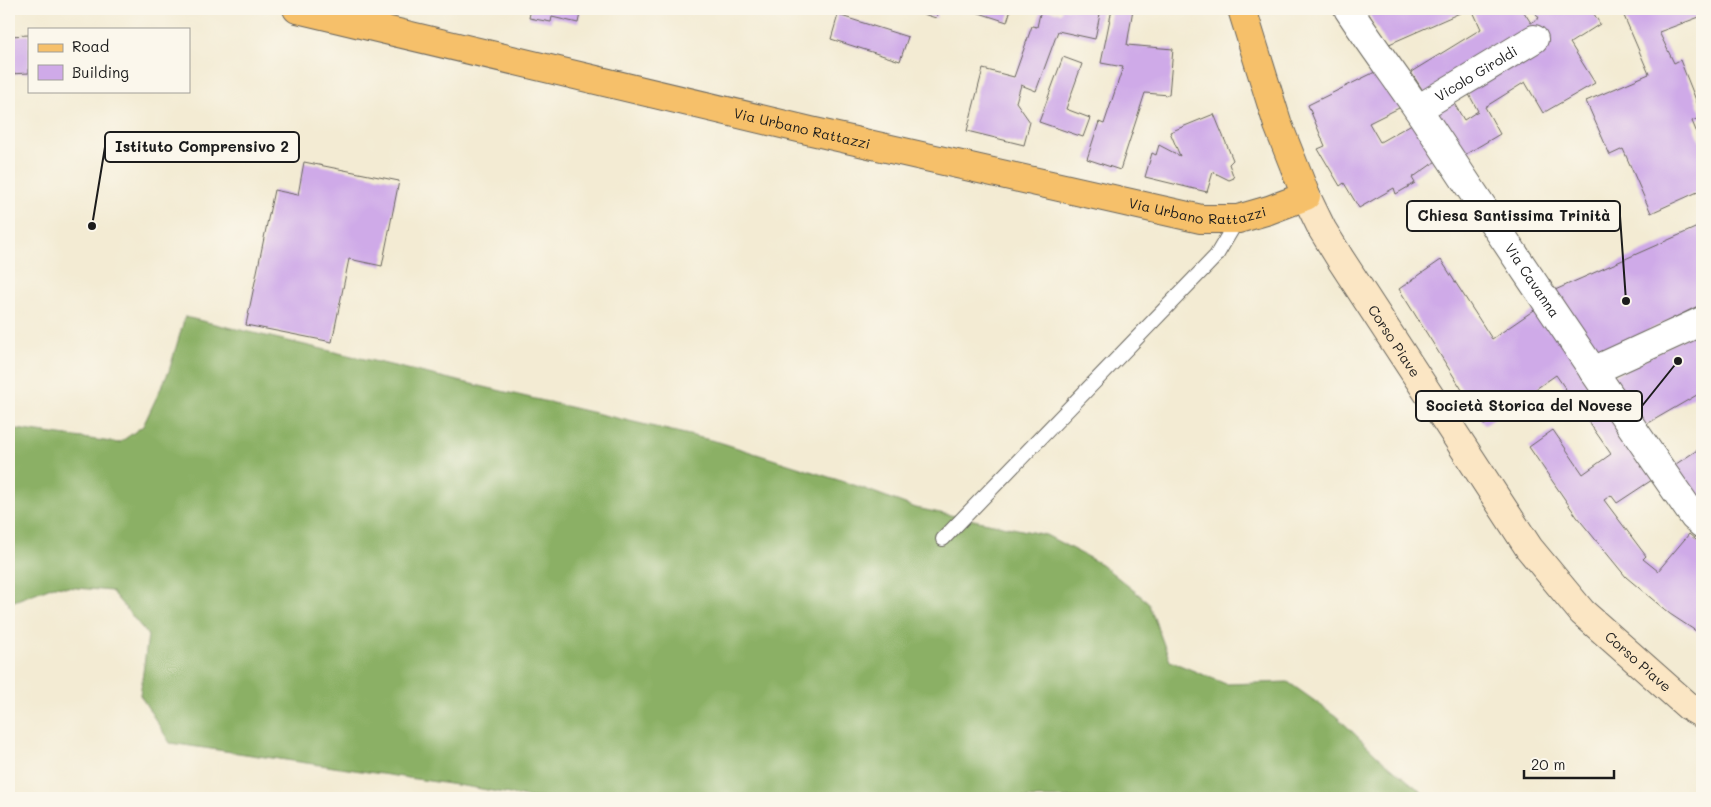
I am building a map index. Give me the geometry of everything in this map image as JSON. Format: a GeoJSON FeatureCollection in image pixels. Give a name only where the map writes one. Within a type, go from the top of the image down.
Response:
{"type":"FeatureCollection","features":[{"type":"Feature","properties":{"kind":"main road","name":"Via Urbano Rattazzi"},"geometry":{"type":"LineString","coordinates":[[297,9],[811,130],[1201,219],[1238,219],[1306,196]]}},
{"type":"Feature","properties":{"kind":"main road","name":"Corso Piave"},"geometry":{"type":"LineString","coordinates":[[1242,9],[1278,125],[1306,196],[1322,229],[1341,260],[1529,548],[1582,612],[1688,706],[1702,714]]}},
{"type":"Feature","properties":{"kind":"street","name":"Via Cavanna"},"geometry":{"type":"LineString","coordinates":[[1348,9],[1418,109],[1593,371],[1700,518]]}},
{"type":"Feature","properties":{"kind":"street","name":"Vicolo Giroldi"},"geometry":{"type":"LineString","coordinates":[[1418,109],[1534,39]]}},
{"type":"Feature","properties":{"kind":"street"},"geometry":{"type":"LineString","coordinates":[[1593,371],[1702,321]]}},
{"type":"Feature","properties":{"kind":"lane"},"geometry":{"type":"LineString","coordinates":[[944,538],[1216,256],[1238,219]]}},
{"type":"Feature","properties":{"kind":"green space"},"geometry":{"type":"Polygon","coordinates":[[[185,317],[719,442],[857,486],[916,508],[1046,535],[1101,564],[1148,602],[1170,661],[1226,684],[1288,682],[1336,716],[1381,759],[1429,798],[532,798],[470,787],[170,743],[140,695],[148,635],[111,591],[54,586],[9,603],[9,428],[119,443],[143,426],[169,371],[185,317]]]}},
{"type":"Feature","properties":{"kind":"building"},"geometry":{"type":"Polygon","coordinates":[[[531,9],[581,9],[578,23],[552,17],[551,22],[529,18],[531,9]]]}},
{"type":"Feature","properties":{"kind":"building"},"geometry":{"type":"Polygon","coordinates":[[[907,9],[939,9],[936,18],[907,9]]]}},
{"type":"Feature","properties":{"kind":"building"},"geometry":{"type":"Polygon","coordinates":[[[967,9],[1011,9],[1007,22],[967,9]]]}},
{"type":"Feature","properties":{"kind":"building"},"geometry":{"type":"Polygon","coordinates":[[[1041,9],[1061,13],[1062,9],[1101,9],[1095,39],[1058,31],[1036,91],[1021,85],[1016,102],[1030,122],[1024,145],[967,131],[983,69],[1014,77],[1032,26],[1037,27],[1041,9]]]}},
{"type":"Feature","properties":{"kind":"building"},"geometry":{"type":"Polygon","coordinates":[[[1112,9],[1133,9],[1127,45],[1173,49],[1169,95],[1145,93],[1120,170],[1087,159],[1099,122],[1104,124],[1123,67],[1101,63],[1112,9]]]}},
{"type":"Feature","properties":{"kind":"building"},"geometry":{"type":"Polygon","coordinates":[[[1366,9],[1469,9],[1387,45],[1366,9]]]}},
{"type":"Feature","properties":{"kind":"building"},"geometry":{"type":"Polygon","coordinates":[[[1472,9],[1522,9],[1531,23],[1539,18],[1533,9],[1591,9],[1600,24],[1570,43],[1595,83],[1543,113],[1525,82],[1485,107],[1500,134],[1456,160],[1428,108],[1449,95],[1464,120],[1478,111],[1465,87],[1427,97],[1411,72],[1481,29],[1472,9]]]}},
{"type":"Feature","properties":{"kind":"building"},"geometry":{"type":"Polygon","coordinates":[[[1621,9],[1702,9],[1702,16],[1659,32],[1674,63],[1680,60],[1702,115],[1702,117],[1692,121],[1702,145],[1702,190],[1651,213],[1623,149],[1610,155],[1586,101],[1649,74],[1621,9]]]}},
{"type":"Feature","properties":{"kind":"building"},"geometry":{"type":"Polygon","coordinates":[[[838,15],[908,37],[900,61],[831,39],[838,15]]]}},
{"type":"Feature","properties":{"kind":"building"},"geometry":{"type":"Polygon","coordinates":[[[28,35],[28,73],[9,74],[9,36],[28,35]]]}},
{"type":"Feature","properties":{"kind":"building"},"geometry":{"type":"Polygon","coordinates":[[[1063,57],[1082,64],[1066,109],[1090,118],[1083,137],[1039,122],[1063,57]]]}},
{"type":"Feature","properties":{"kind":"building"},"geometry":{"type":"Polygon","coordinates":[[[1377,71],[1403,106],[1369,123],[1380,142],[1417,121],[1439,159],[1412,178],[1415,183],[1396,194],[1394,188],[1359,208],[1344,183],[1340,186],[1318,149],[1325,146],[1308,105],[1377,71]]]}},
{"type":"Feature","properties":{"kind":"building"},"geometry":{"type":"Polygon","coordinates":[[[1214,114],[1233,160],[1229,164],[1234,178],[1229,180],[1213,172],[1207,192],[1145,177],[1152,153],[1156,155],[1159,145],[1180,156],[1170,132],[1214,114]]]}},
{"type":"Feature","properties":{"kind":"building"},"geometry":{"type":"Polygon","coordinates":[[[304,162],[399,181],[382,266],[349,259],[332,342],[246,325],[274,190],[298,195],[304,162]]]}},
{"type":"Feature","properties":{"kind":"building"},"geometry":{"type":"Polygon","coordinates":[[[1702,225],[1702,304],[1591,359],[1546,294],[1702,225]]]}},
{"type":"Feature","properties":{"kind":"building"},"geometry":{"type":"Polygon","coordinates":[[[1441,260],[1492,339],[1540,306],[1655,478],[1617,503],[1611,495],[1604,500],[1646,556],[1643,559],[1658,571],[1689,534],[1702,545],[1702,635],[1670,614],[1626,577],[1577,517],[1529,447],[1553,430],[1583,474],[1611,454],[1556,375],[1484,425],[1399,289],[1441,260]]]}},
{"type":"Feature","properties":{"kind":"building"},"geometry":{"type":"Polygon","coordinates":[[[1702,328],[1702,392],[1640,428],[1609,379],[1702,328]]]}},
{"type":"Feature","properties":{"kind":"building"},"geometry":{"type":"Polygon","coordinates":[[[1702,447],[1702,501],[1701,502],[1673,466],[1702,447]]]}},
{"type":"Feature","properties":{"kind":"place","name":"Istituto Comprensivo 2"},"geometry":{"type":"Point","coordinates":[92,226]}},
{"type":"Feature","properties":{"kind":"place","name":"Chiesa Santissima Trinità"},"geometry":{"type":"Point","coordinates":[1626,301]}},
{"type":"Feature","properties":{"kind":"place","name":"Società Storica del Novese"},"geometry":{"type":"Point","coordinates":[1678,361]}}]}
